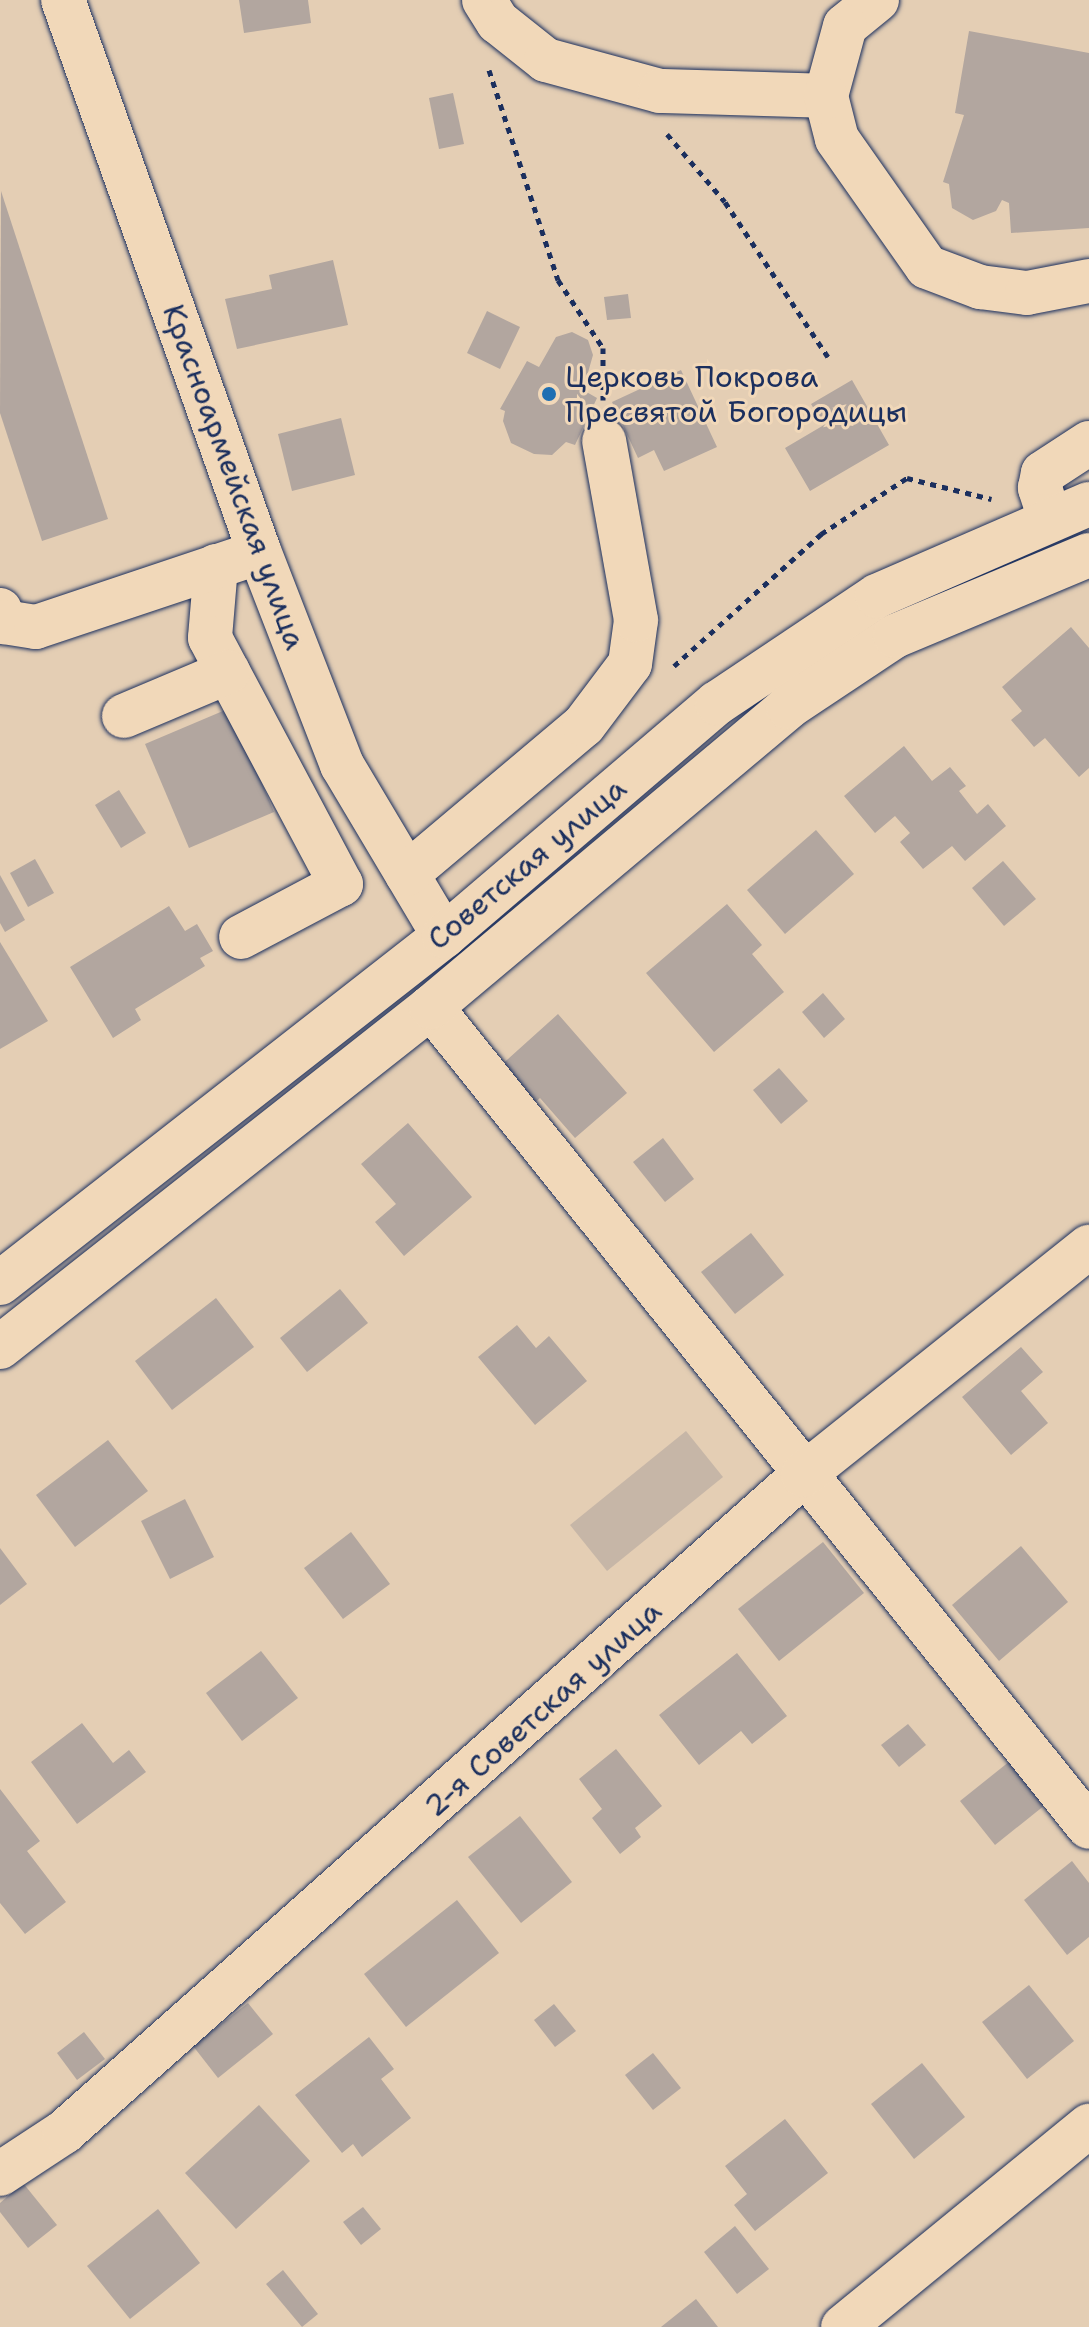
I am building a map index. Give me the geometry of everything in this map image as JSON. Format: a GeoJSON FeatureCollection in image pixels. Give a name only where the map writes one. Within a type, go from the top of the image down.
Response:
{"type":"FeatureCollection","features":[{"type":"Feature","properties":{"kind":"street","name":"Красноармейская улица"},"geometry":{"type":"LineString","coordinates":[[63,0],[259,551],[342,765],[444,936]]}},
{"type":"Feature","properties":{"kind":"street"},"geometry":{"type":"LineString","coordinates":[[484,0],[498,22],[546,60],[660,91],[826,96]]}},
{"type":"Feature","properties":{"kind":"street"},"geometry":{"type":"LineString","coordinates":[[877,0],[845,26],[826,96],[837,139],[927,267],[980,287],[1027,293],[1089,281]]}},
{"type":"Feature","properties":{"kind":"street"},"geometry":{"type":"LineString","coordinates":[[407,874],[584,725],[630,664],[636,620],[604,441]]}},
{"type":"Feature","properties":{"kind":"street"},"geometry":{"type":"LineString","coordinates":[[1069,512],[1040,488],[1043,473],[1089,443]]}},
{"type":"Feature","properties":{"kind":"street","name":"Советская улица"},"geometry":{"type":"LineString","coordinates":[[0,1283],[444,936],[717,703],[877,596],[1069,512]]}},
{"type":"Feature","properties":{"kind":"street"},"geometry":{"type":"LineString","coordinates":[[1,618],[36,627],[259,551]]}},
{"type":"Feature","properties":{"kind":"street","name":"Советская улица"},"geometry":{"type":"LineString","coordinates":[[431,1007],[788,707],[895,636],[1089,555]]}},
{"type":"Feature","properties":{"kind":"street"},"geometry":{"type":"LineString","coordinates":[[216,566],[210,638],[341,884],[241,937]]}},
{"type":"Feature","properties":{"kind":"street"},"geometry":{"type":"LineString","coordinates":[[124,716],[228,672]]}},
{"type":"Feature","properties":{"kind":"street"},"geometry":{"type":"LineString","coordinates":[[0,1347],[431,1007],[803,1475],[1089,1827]]}},
{"type":"Feature","properties":{"kind":"street","name":"2-я Советская улица"},"geometry":{"type":"LineString","coordinates":[[0,2174],[76,2122],[803,1475],[1089,1247]]}},
{"type":"Feature","properties":{"kind":"street"},"geometry":{"type":"LineString","coordinates":[[843,2327],[1089,2126]]}},
{"type":"Feature","properties":{"kind":"path"},"geometry":{"type":"LineString","coordinates":[[486,62],[558,280],[603,348],[604,441]]}},
{"type":"Feature","properties":{"kind":"path"},"geometry":{"type":"LineString","coordinates":[[660,91],[662,129],[725,202],[828,357]]}},
{"type":"Feature","properties":{"kind":"path"},"geometry":{"type":"LineString","coordinates":[[670,670],[821,534],[907,478],[999,501]]}},
{"type":"Feature","properties":{"kind":"shaded area"},"geometry":{"type":"Polygon","coordinates":[[[686,1431],[723,1477],[607,1571],[570,1525],[686,1431]]]}},
{"type":"Feature","properties":{"kind":"building"},"geometry":{"type":"Polygon","coordinates":[[[239,0],[308,0],[311,23],[244,33],[239,0]]]}},
{"type":"Feature","properties":{"kind":"building"},"geometry":{"type":"Polygon","coordinates":[[[969,31],[1089,53],[1089,228],[1011,233],[1009,203],[1002,200],[996,211],[973,220],[952,208],[949,184],[943,182],[964,115],[955,113],[969,31]]]}},
{"type":"Feature","properties":{"kind":"building"},"geometry":{"type":"Polygon","coordinates":[[[453,93],[464,144],[439,149],[429,98],[453,93]]]}},
{"type":"Feature","properties":{"kind":"building"},"geometry":{"type":"Polygon","coordinates":[[[1,191],[108,519],[42,541],[0,413],[1,191]]]}},
{"type":"Feature","properties":{"kind":"building"},"geometry":{"type":"Polygon","coordinates":[[[333,260],[348,325],[237,349],[225,299],[272,289],[269,275],[333,260]]]}},
{"type":"Feature","properties":{"kind":"building"},"geometry":{"type":"Polygon","coordinates":[[[628,294],[631,318],[607,320],[604,297],[628,294]]]}},
{"type":"Feature","properties":{"kind":"building"},"geometry":{"type":"Polygon","coordinates":[[[487,311],[520,327],[500,369],[467,353],[487,311]]]}},
{"type":"Feature","properties":{"kind":"building","name":"Церковь Покрова Пресвятой Богородицы"},"geometry":{"type":"Polygon","coordinates":[[[572,332],[588,340],[593,355],[583,390],[597,398],[575,445],[566,442],[552,455],[534,454],[511,443],[503,421],[505,411],[500,409],[527,361],[539,367],[556,337],[572,332]]]}},
{"type":"Feature","properties":{"kind":"building"},"geometry":{"type":"Polygon","coordinates":[[[681,370],[717,447],[664,471],[654,450],[638,458],[612,402],[681,370]]]}},
{"type":"Feature","properties":{"kind":"building"},"geometry":{"type":"Polygon","coordinates":[[[852,380],[889,445],[810,491],[785,448],[824,425],[811,404],[852,380]]]}},
{"type":"Feature","properties":{"kind":"building"},"geometry":{"type":"Polygon","coordinates":[[[341,418],[355,475],[292,491],[278,434],[341,418]]]}},
{"type":"Feature","properties":{"kind":"building"},"geometry":{"type":"Polygon","coordinates":[[[1071,627],[1089,648],[1089,768],[1079,777],[1045,738],[1034,747],[1011,720],[1022,711],[1002,687],[1071,627]]]}},
{"type":"Feature","properties":{"kind":"building"},"geometry":{"type":"Polygon","coordinates":[[[230,708],[274,812],[189,848],[145,744],[230,708]]]}},
{"type":"Feature","properties":{"kind":"building"},"geometry":{"type":"Polygon","coordinates":[[[904,746],[932,781],[950,767],[966,786],[959,791],[977,814],[988,804],[1006,826],[965,861],[952,846],[923,869],[900,842],[910,833],[895,816],[875,833],[844,796],[904,746]]]}},
{"type":"Feature","properties":{"kind":"building"},"geometry":{"type":"Polygon","coordinates":[[[119,790],[146,833],[121,848],[95,805],[119,790]]]}},
{"type":"Feature","properties":{"kind":"building"},"geometry":{"type":"Polygon","coordinates":[[[816,830],[854,874],[785,934],[747,890],[816,830]]]}},
{"type":"Feature","properties":{"kind":"building"},"geometry":{"type":"Polygon","coordinates":[[[35,859],[54,893],[28,907],[10,873],[35,859]]]}},
{"type":"Feature","properties":{"kind":"building"},"geometry":{"type":"Polygon","coordinates":[[[1003,861],[1036,899],[1004,926],[972,888],[1003,861]]]}},
{"type":"Feature","properties":{"kind":"building"},"geometry":{"type":"Polygon","coordinates":[[[0,875],[25,920],[5,932],[0,923],[0,875]]]}},
{"type":"Feature","properties":{"kind":"building"},"geometry":{"type":"Polygon","coordinates":[[[727,904],[762,945],[752,954],[784,992],[714,1052],[646,973],[727,904]]]}},
{"type":"Feature","properties":{"kind":"building"},"geometry":{"type":"Polygon","coordinates":[[[169,906],[185,931],[197,924],[213,951],[200,958],[205,966],[135,1009],[141,1020],[113,1038],[70,967],[169,906]]]}},
{"type":"Feature","properties":{"kind":"building"},"geometry":{"type":"Polygon","coordinates":[[[0,942],[48,1021],[0,1049],[0,942]]]}},
{"type":"Feature","properties":{"kind":"building"},"geometry":{"type":"Polygon","coordinates":[[[823,993],[845,1019],[824,1038],[802,1012],[823,993]]]}},
{"type":"Feature","properties":{"kind":"building"},"geometry":{"type":"Polygon","coordinates":[[[558,1014],[627,1093],[575,1138],[540,1098],[531,1106],[498,1068],[558,1014]]]}},
{"type":"Feature","properties":{"kind":"building"},"geometry":{"type":"Polygon","coordinates":[[[779,1068],[808,1101],[781,1124],[753,1090],[779,1068]]]}},
{"type":"Feature","properties":{"kind":"building"},"geometry":{"type":"Polygon","coordinates":[[[408,1123],[472,1197],[404,1256],[375,1222],[396,1204],[361,1164],[408,1123]]]}},
{"type":"Feature","properties":{"kind":"building"},"geometry":{"type":"Polygon","coordinates":[[[663,1138],[694,1179],[665,1202],[633,1162],[663,1138]]]}},
{"type":"Feature","properties":{"kind":"building"},"geometry":{"type":"Polygon","coordinates":[[[751,1233],[784,1275],[735,1314],[701,1272],[751,1233]]]}},
{"type":"Feature","properties":{"kind":"building"},"geometry":{"type":"Polygon","coordinates":[[[340,1289],[368,1323],[307,1372],[280,1338],[340,1289]]]}},
{"type":"Feature","properties":{"kind":"building"},"geometry":{"type":"Polygon","coordinates":[[[216,1298],[254,1347],[172,1410],[135,1361],[216,1298]]]}},
{"type":"Feature","properties":{"kind":"building"},"geometry":{"type":"Polygon","coordinates":[[[517,1325],[536,1348],[549,1336],[587,1381],[535,1425],[478,1357],[517,1325]]]}},
{"type":"Feature","properties":{"kind":"building"},"geometry":{"type":"Polygon","coordinates":[[[1021,1347],[1043,1372],[1021,1391],[1048,1423],[1011,1455],[962,1397],[1021,1347]]]}},
{"type":"Feature","properties":{"kind":"building"},"geometry":{"type":"Polygon","coordinates":[[[108,1440],[148,1491],[75,1547],[36,1495],[108,1440]]]}},
{"type":"Feature","properties":{"kind":"building"},"geometry":{"type":"Polygon","coordinates":[[[185,1499],[214,1557],[170,1579],[141,1521],[185,1499]]]}},
{"type":"Feature","properties":{"kind":"building"},"geometry":{"type":"Polygon","coordinates":[[[351,1532],[390,1584],[343,1619],[304,1568],[351,1532]]]}},
{"type":"Feature","properties":{"kind":"building"},"geometry":{"type":"Polygon","coordinates":[[[823,1542],[864,1593],[779,1661],[738,1609],[823,1542]]]}},
{"type":"Feature","properties":{"kind":"building"},"geometry":{"type":"Polygon","coordinates":[[[1021,1546],[1068,1602],[999,1661],[952,1605],[1021,1546]]]}},
{"type":"Feature","properties":{"kind":"building"},"geometry":{"type":"Polygon","coordinates":[[[0,1548],[27,1584],[0,1605],[0,1548]]]}},
{"type":"Feature","properties":{"kind":"building"},"geometry":{"type":"Polygon","coordinates":[[[261,1651],[298,1698],[242,1741],[206,1693],[261,1651]]]}},
{"type":"Feature","properties":{"kind":"building"},"geometry":{"type":"Polygon","coordinates":[[[737,1653],[787,1716],[752,1744],[741,1731],[699,1765],[659,1715],[737,1653]]]}},
{"type":"Feature","properties":{"kind":"building"},"geometry":{"type":"Polygon","coordinates":[[[82,1723],[113,1763],[129,1750],[146,1772],[77,1824],[31,1762],[82,1723]]]}},
{"type":"Feature","properties":{"kind":"building"},"geometry":{"type":"Polygon","coordinates":[[[908,1724],[926,1745],[899,1767],[881,1745],[908,1724]]]}},
{"type":"Feature","properties":{"kind":"building"},"geometry":{"type":"Polygon","coordinates":[[[616,1749],[662,1806],[635,1828],[641,1837],[620,1854],[592,1818],[602,1809],[579,1779],[616,1749]]]}},
{"type":"Feature","properties":{"kind":"building"},"geometry":{"type":"Polygon","coordinates":[[[1010,1761],[1045,1805],[995,1845],[960,1801],[1010,1761]]]}},
{"type":"Feature","properties":{"kind":"building"},"geometry":{"type":"Polygon","coordinates":[[[0,1789],[40,1841],[27,1851],[66,1902],[25,1934],[0,1903],[0,1789]]]}},
{"type":"Feature","properties":{"kind":"building"},"geometry":{"type":"Polygon","coordinates":[[[520,1816],[572,1882],[521,1923],[468,1857],[520,1816]]]}},
{"type":"Feature","properties":{"kind":"building"},"geometry":{"type":"Polygon","coordinates":[[[1072,1861],[1089,1883],[1089,1937],[1067,1955],[1024,1900],[1072,1861]]]}},
{"type":"Feature","properties":{"kind":"building"},"geometry":{"type":"Polygon","coordinates":[[[457,1900],[499,1953],[406,2027],[364,1974],[457,1900]]]}},
{"type":"Feature","properties":{"kind":"building"},"geometry":{"type":"Polygon","coordinates":[[[1029,1985],[1074,2041],[1027,2079],[982,2022],[1029,1985]]]}},
{"type":"Feature","properties":{"kind":"building"},"geometry":{"type":"Polygon","coordinates":[[[248,2003],[273,2034],[218,2078],[193,2046],[248,2003]]]}},
{"type":"Feature","properties":{"kind":"building"},"geometry":{"type":"Polygon","coordinates":[[[554,2004],[576,2031],[555,2047],[534,2020],[554,2004]]]}},
{"type":"Feature","properties":{"kind":"building"},"geometry":{"type":"Polygon","coordinates":[[[84,2032],[105,2059],[77,2080],[57,2053],[84,2032]]]}},
{"type":"Feature","properties":{"kind":"building"},"geometry":{"type":"Polygon","coordinates":[[[369,2037],[394,2069],[381,2079],[411,2118],[362,2157],[353,2144],[342,2153],[295,2095],[369,2037]]]}},
{"type":"Feature","properties":{"kind":"building"},"geometry":{"type":"Polygon","coordinates":[[[653,2053],[681,2088],[653,2110],[625,2075],[653,2053]]]}},
{"type":"Feature","properties":{"kind":"building"},"geometry":{"type":"Polygon","coordinates":[[[922,2063],[965,2117],[914,2159],[871,2104],[922,2063]]]}},
{"type":"Feature","properties":{"kind":"building"},"geometry":{"type":"Polygon","coordinates":[[[259,2105],[310,2161],[236,2229],[185,2173],[259,2105]]]}},
{"type":"Feature","properties":{"kind":"building"},"geometry":{"type":"Polygon","coordinates":[[[785,2119],[828,2173],[755,2231],[734,2205],[747,2194],[725,2166],[785,2119]]]}},
{"type":"Feature","properties":{"kind":"building"},"geometry":{"type":"Polygon","coordinates":[[[23,2183],[57,2225],[28,2248],[0,2212],[0,2203],[23,2183]]]}},
{"type":"Feature","properties":{"kind":"building"},"geometry":{"type":"Polygon","coordinates":[[[363,2207],[381,2229],[361,2245],[343,2222],[363,2207]]]}},
{"type":"Feature","properties":{"kind":"building"},"geometry":{"type":"Polygon","coordinates":[[[158,2209],[200,2263],[130,2319],[87,2266],[158,2209]]]}},
{"type":"Feature","properties":{"kind":"building"},"geometry":{"type":"Polygon","coordinates":[[[735,2226],[769,2269],[737,2294],[704,2252],[735,2226]]]}},
{"type":"Feature","properties":{"kind":"building"},"geometry":{"type":"Polygon","coordinates":[[[283,2270],[318,2314],[302,2327],[266,2284],[283,2270]]]}},
{"type":"Feature","properties":{"kind":"building"},"geometry":{"type":"Polygon","coordinates":[[[696,2299],[718,2327],[661,2327],[696,2299]]]}},
{"type":"Feature","properties":{"kind":"place","name":"Церковь Покрова Пресвятой Богородицы"},"geometry":{"type":"Point","coordinates":[549,394]}}]}
